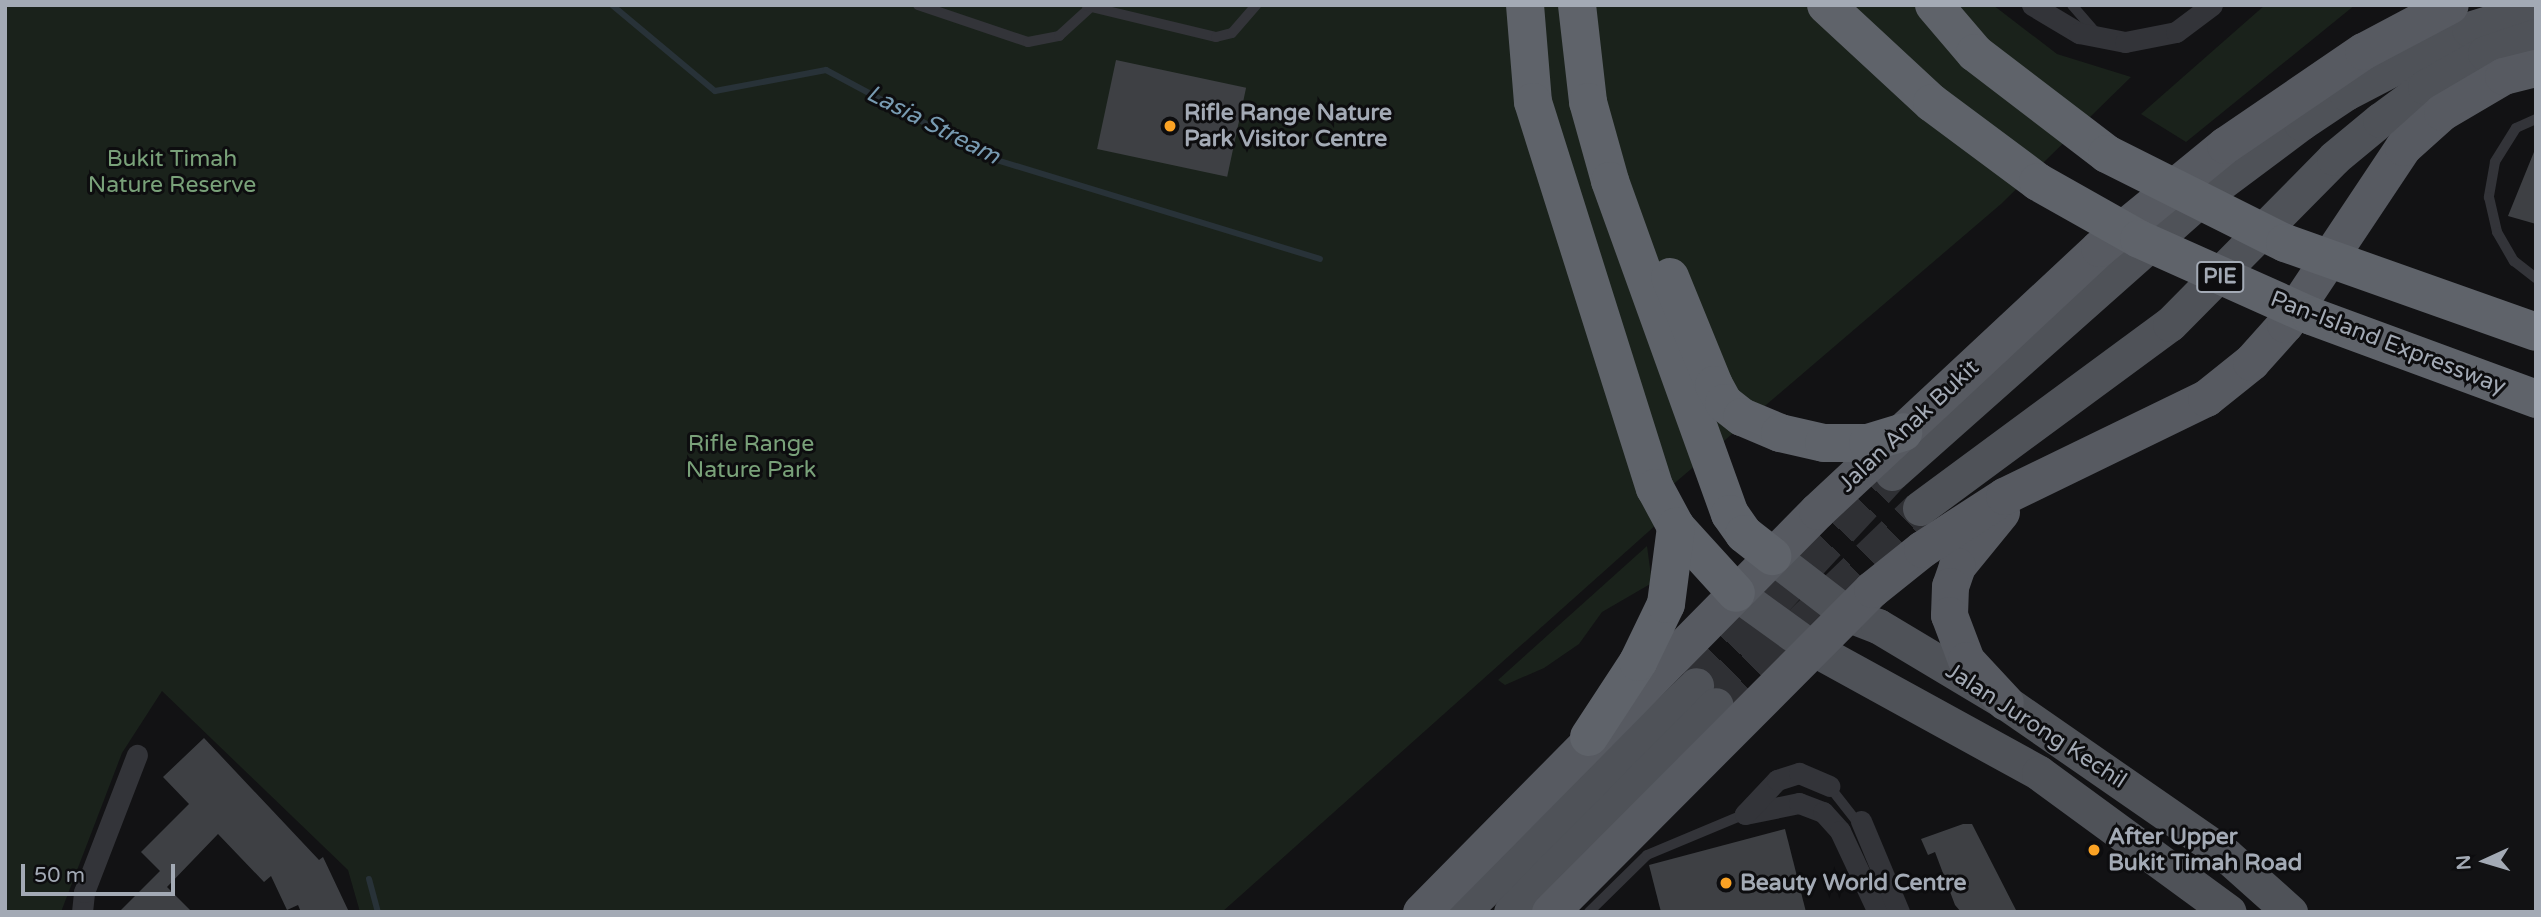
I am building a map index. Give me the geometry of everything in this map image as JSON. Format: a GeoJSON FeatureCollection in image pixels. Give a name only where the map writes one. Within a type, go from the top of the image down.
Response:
{"type":"FeatureCollection","features":[{"type":"Feature","properties":{"kind":"highway","name":"Pan-Island Expressway"},"geometry":{"type":"LineString","coordinates":[[1826,5],[1883,62],[1964,130],[2098,217],[2288,307],[2536,399]]}},
{"type":"Feature","properties":{"kind":"highway","name":"PIE"},"geometry":{"type":"LineString","coordinates":[[1934,5],[1975,53],[2107,154],[2285,243],[2536,332]]}},
{"type":"Feature","properties":{"kind":"highway"},"geometry":{"type":"LineString","coordinates":[[1525,13],[1533,102],[1645,457],[1676,527],[1736,593]]}},
{"type":"Feature","properties":{"kind":"highway"},"geometry":{"type":"LineString","coordinates":[[1577,17],[1588,102],[1610,181],[1730,514],[1744,534],[1772,556]]}},
{"type":"Feature","properties":{"kind":"highway","name":"Jalan Anak Bukit"},"geometry":{"type":"LineString","coordinates":[[1421,912],[1589,737],[1772,556],[2099,248],[2194,166],[2363,51],[2468,29]]}},
{"type":"Feature","properties":{"kind":"highway"},"geometry":{"type":"LineString","coordinates":[[1550,912],[1811,648],[1849,615],[1872,589],[1922,549],[2024,485],[2206,398],[2251,362],[2285,324],[2403,147],[2442,112],[2503,76],[2536,68]]}},
{"type":"Feature","properties":{"kind":"highway"},"geometry":{"type":"LineString","coordinates":[[1610,181],[1650,232],[1724,403],[1742,417],[1801,439],[1868,443],[1903,432]]}},
{"type":"Feature","properties":{"kind":"highway"},"geometry":{"type":"LineString","coordinates":[[2006,702],[1976,673],[1959,647],[1949,615],[1950,586],[1966,550],[2024,485]]}},
{"type":"Feature","properties":{"kind":"highway"},"geometry":{"type":"LineString","coordinates":[[1589,737],[1638,662],[1666,604],[1676,527]]}},
{"type":"Feature","properties":{"kind":"main road","name":"Jalan Anak Bukit"},"geometry":{"type":"LineString","coordinates":[[1892,473],[2206,194],[2346,93],[2468,29],[2536,8]]}},
{"type":"Feature","properties":{"kind":"main road","name":"Jalan Anak Bukit"},"geometry":{"type":"LineString","coordinates":[[2468,29],[2536,36]]}},
{"type":"Feature","properties":{"kind":"main road","name":"Jalan Anak Bukit"},"geometry":{"type":"LineString","coordinates":[[1920,508],[2170,324],[2334,158],[2425,87],[2468,29]]}},
{"type":"Feature","properties":{"kind":"main road","name":"Jalan Jurong Kechil"},"geometry":{"type":"LineString","coordinates":[[1772,556],[1849,615],[1878,626],[2006,702],[2226,855],[2290,912]]}},
{"type":"Feature","properties":{"kind":"main road","name":"Jalan Jurong Kechil"},"geometry":{"type":"LineString","coordinates":[[1736,593],[1811,648],[2039,773],[2229,912]]}},
{"type":"Feature","properties":{"kind":"main road"},"geometry":{"type":"LineString","coordinates":[[1462,912],[1706,695],[1511,912]]}},
{"type":"Feature","properties":{"kind":"street"},"geometry":{"type":"LineString","coordinates":[[2032,5],[2125,42],[2151,40],[2176,32],[2212,5]]}},
{"type":"Feature","properties":{"kind":"street"},"geometry":{"type":"LineString","coordinates":[[70,912],[83,902],[137,755]]}},
{"type":"Feature","properties":{"kind":"street"},"geometry":{"type":"LineString","coordinates":[[1745,814],[1777,780],[1799,773],[1829,786]]}},
{"type":"Feature","properties":{"kind":"street"},"geometry":{"type":"LineString","coordinates":[[1745,814],[1800,803],[1823,812],[1840,831],[1878,912]]}},
{"type":"Feature","properties":{"kind":"street"},"geometry":{"type":"LineString","coordinates":[[1861,821],[1899,912]]}},
{"type":"Feature","properties":{"kind":"lane"},"geometry":{"type":"LineString","coordinates":[[918,5],[1028,42],[1059,36],[1090,6],[1216,37],[1231,33],[1256,5]]}},
{"type":"Feature","properties":{"kind":"lane"},"geometry":{"type":"LineString","coordinates":[[2072,5],[2088,29]]}},
{"type":"Feature","properties":{"kind":"lane"},"geometry":{"type":"LineString","coordinates":[[2536,119],[2516,128],[2495,162],[2489,197],[2497,232],[2514,261],[2536,278]]}},
{"type":"Feature","properties":{"kind":"lane"},"geometry":{"type":"LineString","coordinates":[[1829,786],[1861,821],[1840,831]]}},
{"type":"Feature","properties":{"kind":"lane"},"geometry":{"type":"LineString","coordinates":[[1589,912],[1647,855],[1745,814]]}},
{"type":"Feature","properties":{"kind":"green space","name":"Rifle Range Nature Park"},"geometry":{"type":"Polygon","coordinates":[[[5,5],[1993,5],[2057,54],[2131,77],[2001,204],[1649,505],[1657,524],[1222,912],[360,912],[348,870],[162,691],[122,753],[61,912],[5,912],[5,5]]]}},
{"type":"Feature","properties":{"kind":"green space"},"geometry":{"type":"Polygon","coordinates":[[[2265,5],[2355,5],[2186,142],[2141,114],[2265,5]]]}},
{"type":"Feature","properties":{"kind":"green space"},"geometry":{"type":"Polygon","coordinates":[[[1647,546],[1652,583],[1602,612],[1579,644],[1544,668],[1505,685],[1498,680],[1647,546]]]}},
{"type":"Feature","properties":{"kind":"building","name":"Rifle Range Nature Park Visitor Centre"},"geometry":{"type":"Polygon","coordinates":[[[1116,60],[1246,88],[1227,177],[1097,149],[1116,60]]]}},
{"type":"Feature","properties":{"kind":"building"},"geometry":{"type":"Polygon","coordinates":[[[2536,147],[2536,224],[2508,216],[2536,147]]]}},
{"type":"Feature","properties":{"kind":"building"},"geometry":{"type":"Polygon","coordinates":[[[204,738],[319,860],[323,857],[349,912],[301,912],[298,905],[287,910],[271,876],[264,882],[218,834],[167,887],[192,912],[119,912],[160,871],[141,852],[189,804],[163,777],[204,738]]]}},
{"type":"Feature","properties":{"kind":"building"},"geometry":{"type":"Polygon","coordinates":[[[1963,824],[1972,824],[2017,912],[1961,912],[1955,905],[1935,852],[1928,855],[1921,839],[1963,824]]]}},
{"type":"Feature","properties":{"kind":"building","name":"Beauty World Centre"},"geometry":{"type":"Polygon","coordinates":[[[1785,829],[1806,912],[1661,912],[1649,865],[1785,829]]]}},
{"type":"Feature","properties":{"kind":"waterway","name":"Lasia Stream"},"geometry":{"type":"LineString","coordinates":[[612,5],[715,91],[826,70],[990,158],[1320,259]]}},
{"type":"Feature","properties":{"kind":"waterway"},"geometry":{"type":"LineString","coordinates":[[369,879],[378,912]]}},
{"type":"Feature","properties":{"kind":"tunnel"},"geometry":{"type":"LineString","coordinates":[[1696,685],[1892,473]]}},
{"type":"Feature","properties":{"kind":"tunnel"},"geometry":{"type":"LineString","coordinates":[[1716,705],[1920,508]]}},
{"type":"Feature","properties":{"kind":"place","name":"Rifle Range Nature Park Visitor Centre"},"geometry":{"type":"Point","coordinates":[1170,126]}},
{"type":"Feature","properties":{"kind":"place","name":"After Upper Bukit Timah Road"},"geometry":{"type":"Point","coordinates":[2094,850]}},
{"type":"Feature","properties":{"kind":"place","name":"Beauty World Centre"},"geometry":{"type":"Point","coordinates":[1726,883]}},
{"type":"Feature","properties":{"kind":"park label","name":"Bukit Timah Nature Reserve"},"geometry":{"type":"Point","coordinates":[172,172]}}]}
